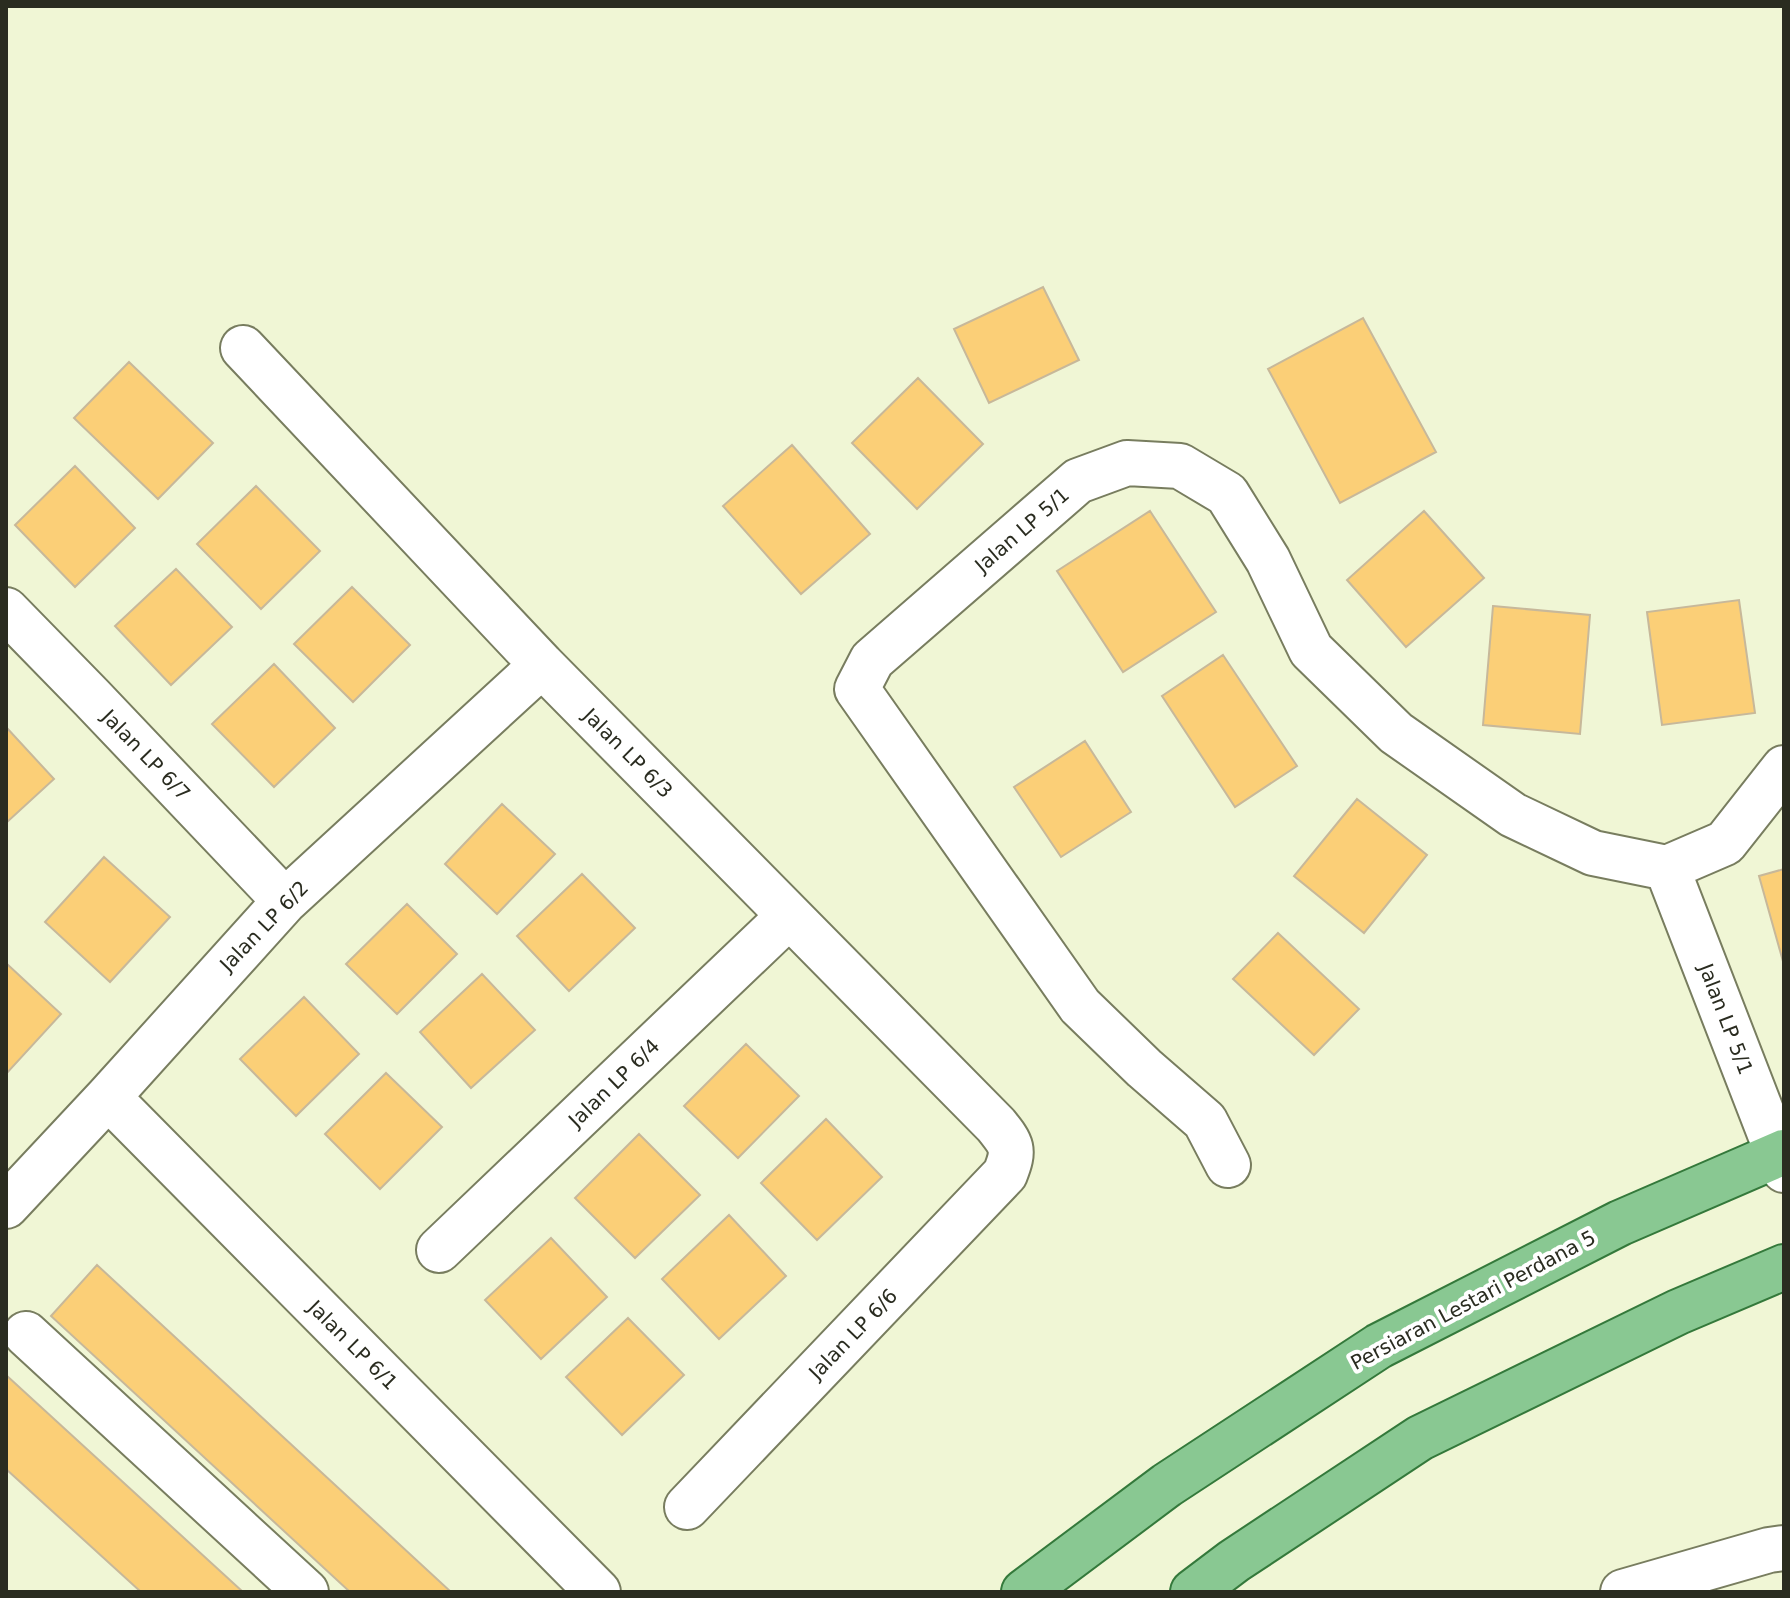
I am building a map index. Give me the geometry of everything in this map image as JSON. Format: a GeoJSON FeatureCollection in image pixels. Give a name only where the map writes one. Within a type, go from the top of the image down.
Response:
{"type":"FeatureCollection","features":[{"type":"Feature","properties":{"kind":"main road","name":"Persiaran Lestari Perdana 5"},"geometry":{"type":"LineString","coordinates":[[1024,1592],[1167,1485],[1379,1346],[1620,1223],[1782,1158]]}},
{"type":"Feature","properties":{"kind":"main road"},"geometry":{"type":"LineString","coordinates":[[1193,1592],[1234,1561],[1420,1438],[1678,1312],[1784,1267]]}},
{"type":"Feature","properties":{"kind":"street","name":"Jalan LP 6/3"},"geometry":{"type":"LineString","coordinates":[[243,348],[542,665],[996,1125],[1008,1140],[1012,1156]]}},
{"type":"Feature","properties":{"kind":"street","name":"Jalan LP 5/1"},"geometry":{"type":"LineString","coordinates":[[1228,1165],[1205,1121],[1080,1006],[857,689],[872,660],[1078,481],[1127,463],[1180,466],[1227,494],[1268,560],[1311,650],[1396,733],[1513,815],[1593,853],[1667,868],[1782,1158]]}},
{"type":"Feature","properties":{"kind":"street","name":"Jalan LP 6/7"},"geometry":{"type":"LineString","coordinates":[[6,610],[285,901]]}},
{"type":"Feature","properties":{"kind":"street","name":"Jalan LP 6/2"},"geometry":{"type":"LineString","coordinates":[[6,1206],[285,901],[542,665]]}},
{"type":"Feature","properties":{"kind":"street"},"geometry":{"type":"LineString","coordinates":[[1667,868],[1725,843],[1784,768]]}},
{"type":"Feature","properties":{"kind":"street","name":"Jalan LP 6/4"},"geometry":{"type":"LineString","coordinates":[[439,1250],[789,916]]}},
{"type":"Feature","properties":{"kind":"street","name":"Jalan LP 6/1"},"geometry":{"type":"LineString","coordinates":[[108,1097],[598,1592]]}},
{"type":"Feature","properties":{"kind":"street","name":"Jalan LP 6/6"},"geometry":{"type":"LineString","coordinates":[[687,1507],[992,1189],[1005,1174],[1012,1156]]}},
{"type":"Feature","properties":{"kind":"street"},"geometry":{"type":"LineString","coordinates":[[26,1334],[306,1592]]}},
{"type":"Feature","properties":{"kind":"street"},"geometry":{"type":"LineString","coordinates":[[1645,1589],[1784,1548]]}},
{"type":"Feature","properties":{"kind":"building"},"geometry":{"type":"Polygon","coordinates":[[[1043,287],[1079,360],[989,403],[954,329],[1043,287]]]}},
{"type":"Feature","properties":{"kind":"building"},"geometry":{"type":"Polygon","coordinates":[[[1363,318],[1436,452],[1340,503],[1268,369],[1363,318]]]}},
{"type":"Feature","properties":{"kind":"building"},"geometry":{"type":"Polygon","coordinates":[[[129,362],[213,443],[158,499],[74,418],[129,362]]]}},
{"type":"Feature","properties":{"kind":"building"},"geometry":{"type":"Polygon","coordinates":[[[918,378],[983,444],[917,509],[852,443],[918,378]]]}},
{"type":"Feature","properties":{"kind":"building"},"geometry":{"type":"Polygon","coordinates":[[[792,445],[870,534],[801,594],[723,506],[792,445]]]}},
{"type":"Feature","properties":{"kind":"building"},"geometry":{"type":"Polygon","coordinates":[[[75,466],[135,528],[75,587],[15,525],[75,466]]]}},
{"type":"Feature","properties":{"kind":"building"},"geometry":{"type":"Polygon","coordinates":[[[256,486],[320,551],[261,609],[197,544],[256,486]]]}},
{"type":"Feature","properties":{"kind":"building"},"geometry":{"type":"Polygon","coordinates":[[[1150,511],[1216,612],[1123,672],[1057,571],[1150,511]]]}},
{"type":"Feature","properties":{"kind":"building"},"geometry":{"type":"Polygon","coordinates":[[[1424,511],[1484,578],[1406,647],[1347,580],[1424,511]]]}},
{"type":"Feature","properties":{"kind":"building"},"geometry":{"type":"Polygon","coordinates":[[[176,569],[232,627],[171,685],[115,626],[176,569]]]}},
{"type":"Feature","properties":{"kind":"building"},"geometry":{"type":"Polygon","coordinates":[[[352,587],[410,645],[353,702],[294,644],[352,587]]]}},
{"type":"Feature","properties":{"kind":"building"},"geometry":{"type":"Polygon","coordinates":[[[1739,600],[1755,713],[1662,725],[1647,612],[1739,600]]]}},
{"type":"Feature","properties":{"kind":"building"},"geometry":{"type":"Polygon","coordinates":[[[1493,606],[1590,615],[1580,734],[1483,725],[1493,606]]]}},
{"type":"Feature","properties":{"kind":"building"},"geometry":{"type":"Polygon","coordinates":[[[1223,655],[1297,766],[1235,807],[1162,696],[1223,655]]]}},
{"type":"Feature","properties":{"kind":"building"},"geometry":{"type":"Polygon","coordinates":[[[274,664],[335,728],[274,787],[212,724],[274,664]]]}},
{"type":"Feature","properties":{"kind":"building"},"geometry":{"type":"Polygon","coordinates":[[[6,727],[54,779],[6,823],[6,727]]]}},
{"type":"Feature","properties":{"kind":"building"},"geometry":{"type":"Polygon","coordinates":[[[1085,741],[1131,812],[1061,857],[1014,787],[1085,741]]]}},
{"type":"Feature","properties":{"kind":"building"},"geometry":{"type":"Polygon","coordinates":[[[1357,799],[1427,855],[1364,933],[1294,876],[1357,799]]]}},
{"type":"Feature","properties":{"kind":"building"},"geometry":{"type":"Polygon","coordinates":[[[502,804],[555,854],[497,914],[445,864],[502,804]]]}},
{"type":"Feature","properties":{"kind":"building"},"geometry":{"type":"Polygon","coordinates":[[[104,857],[170,917],[110,982],[45,922],[104,857]]]}},
{"type":"Feature","properties":{"kind":"building"},"geometry":{"type":"Polygon","coordinates":[[[1784,869],[1784,965],[1759,876],[1784,869]]]}},
{"type":"Feature","properties":{"kind":"building"},"geometry":{"type":"Polygon","coordinates":[[[582,874],[635,928],[569,991],[517,936],[582,874]]]}},
{"type":"Feature","properties":{"kind":"building"},"geometry":{"type":"Polygon","coordinates":[[[407,904],[457,954],[397,1014],[346,964],[407,904]]]}},
{"type":"Feature","properties":{"kind":"building"},"geometry":{"type":"Polygon","coordinates":[[[1278,933],[1359,1009],[1314,1055],[1233,979],[1278,933]]]}},
{"type":"Feature","properties":{"kind":"building"},"geometry":{"type":"Polygon","coordinates":[[[6,965],[61,1014],[6,1074],[6,965]]]}},
{"type":"Feature","properties":{"kind":"building"},"geometry":{"type":"Polygon","coordinates":[[[482,974],[535,1030],[471,1088],[420,1032],[482,974]]]}},
{"type":"Feature","properties":{"kind":"building"},"geometry":{"type":"Polygon","coordinates":[[[304,997],[359,1054],[296,1116],[240,1059],[304,997]]]}},
{"type":"Feature","properties":{"kind":"building"},"geometry":{"type":"Polygon","coordinates":[[[746,1044],[799,1096],[738,1158],[684,1106],[746,1044]]]}},
{"type":"Feature","properties":{"kind":"building"},"geometry":{"type":"Polygon","coordinates":[[[386,1073],[442,1127],[380,1189],[325,1134],[386,1073]]]}},
{"type":"Feature","properties":{"kind":"building"},"geometry":{"type":"Polygon","coordinates":[[[826,1119],[882,1177],[817,1240],[761,1183],[826,1119]]]}},
{"type":"Feature","properties":{"kind":"building"},"geometry":{"type":"Polygon","coordinates":[[[639,1134],[700,1195],[635,1258],[575,1198],[639,1134]]]}},
{"type":"Feature","properties":{"kind":"building"},"geometry":{"type":"Polygon","coordinates":[[[729,1215],[786,1276],[719,1339],[662,1279],[729,1215]]]}},
{"type":"Feature","properties":{"kind":"building"},"geometry":{"type":"Polygon","coordinates":[[[551,1238],[607,1297],[541,1359],[485,1300],[551,1238]]]}},
{"type":"Feature","properties":{"kind":"building"},"geometry":{"type":"Polygon","coordinates":[[[97,1265],[451,1592],[350,1592],[51,1316],[97,1265]]]}},
{"type":"Feature","properties":{"kind":"building"},"geometry":{"type":"Polygon","coordinates":[[[628,1318],[684,1375],[622,1435],[566,1377],[628,1318]]]}},
{"type":"Feature","properties":{"kind":"building"},"geometry":{"type":"Polygon","coordinates":[[[6,1375],[243,1592],[141,1592],[6,1469],[6,1375]]]}}]}
